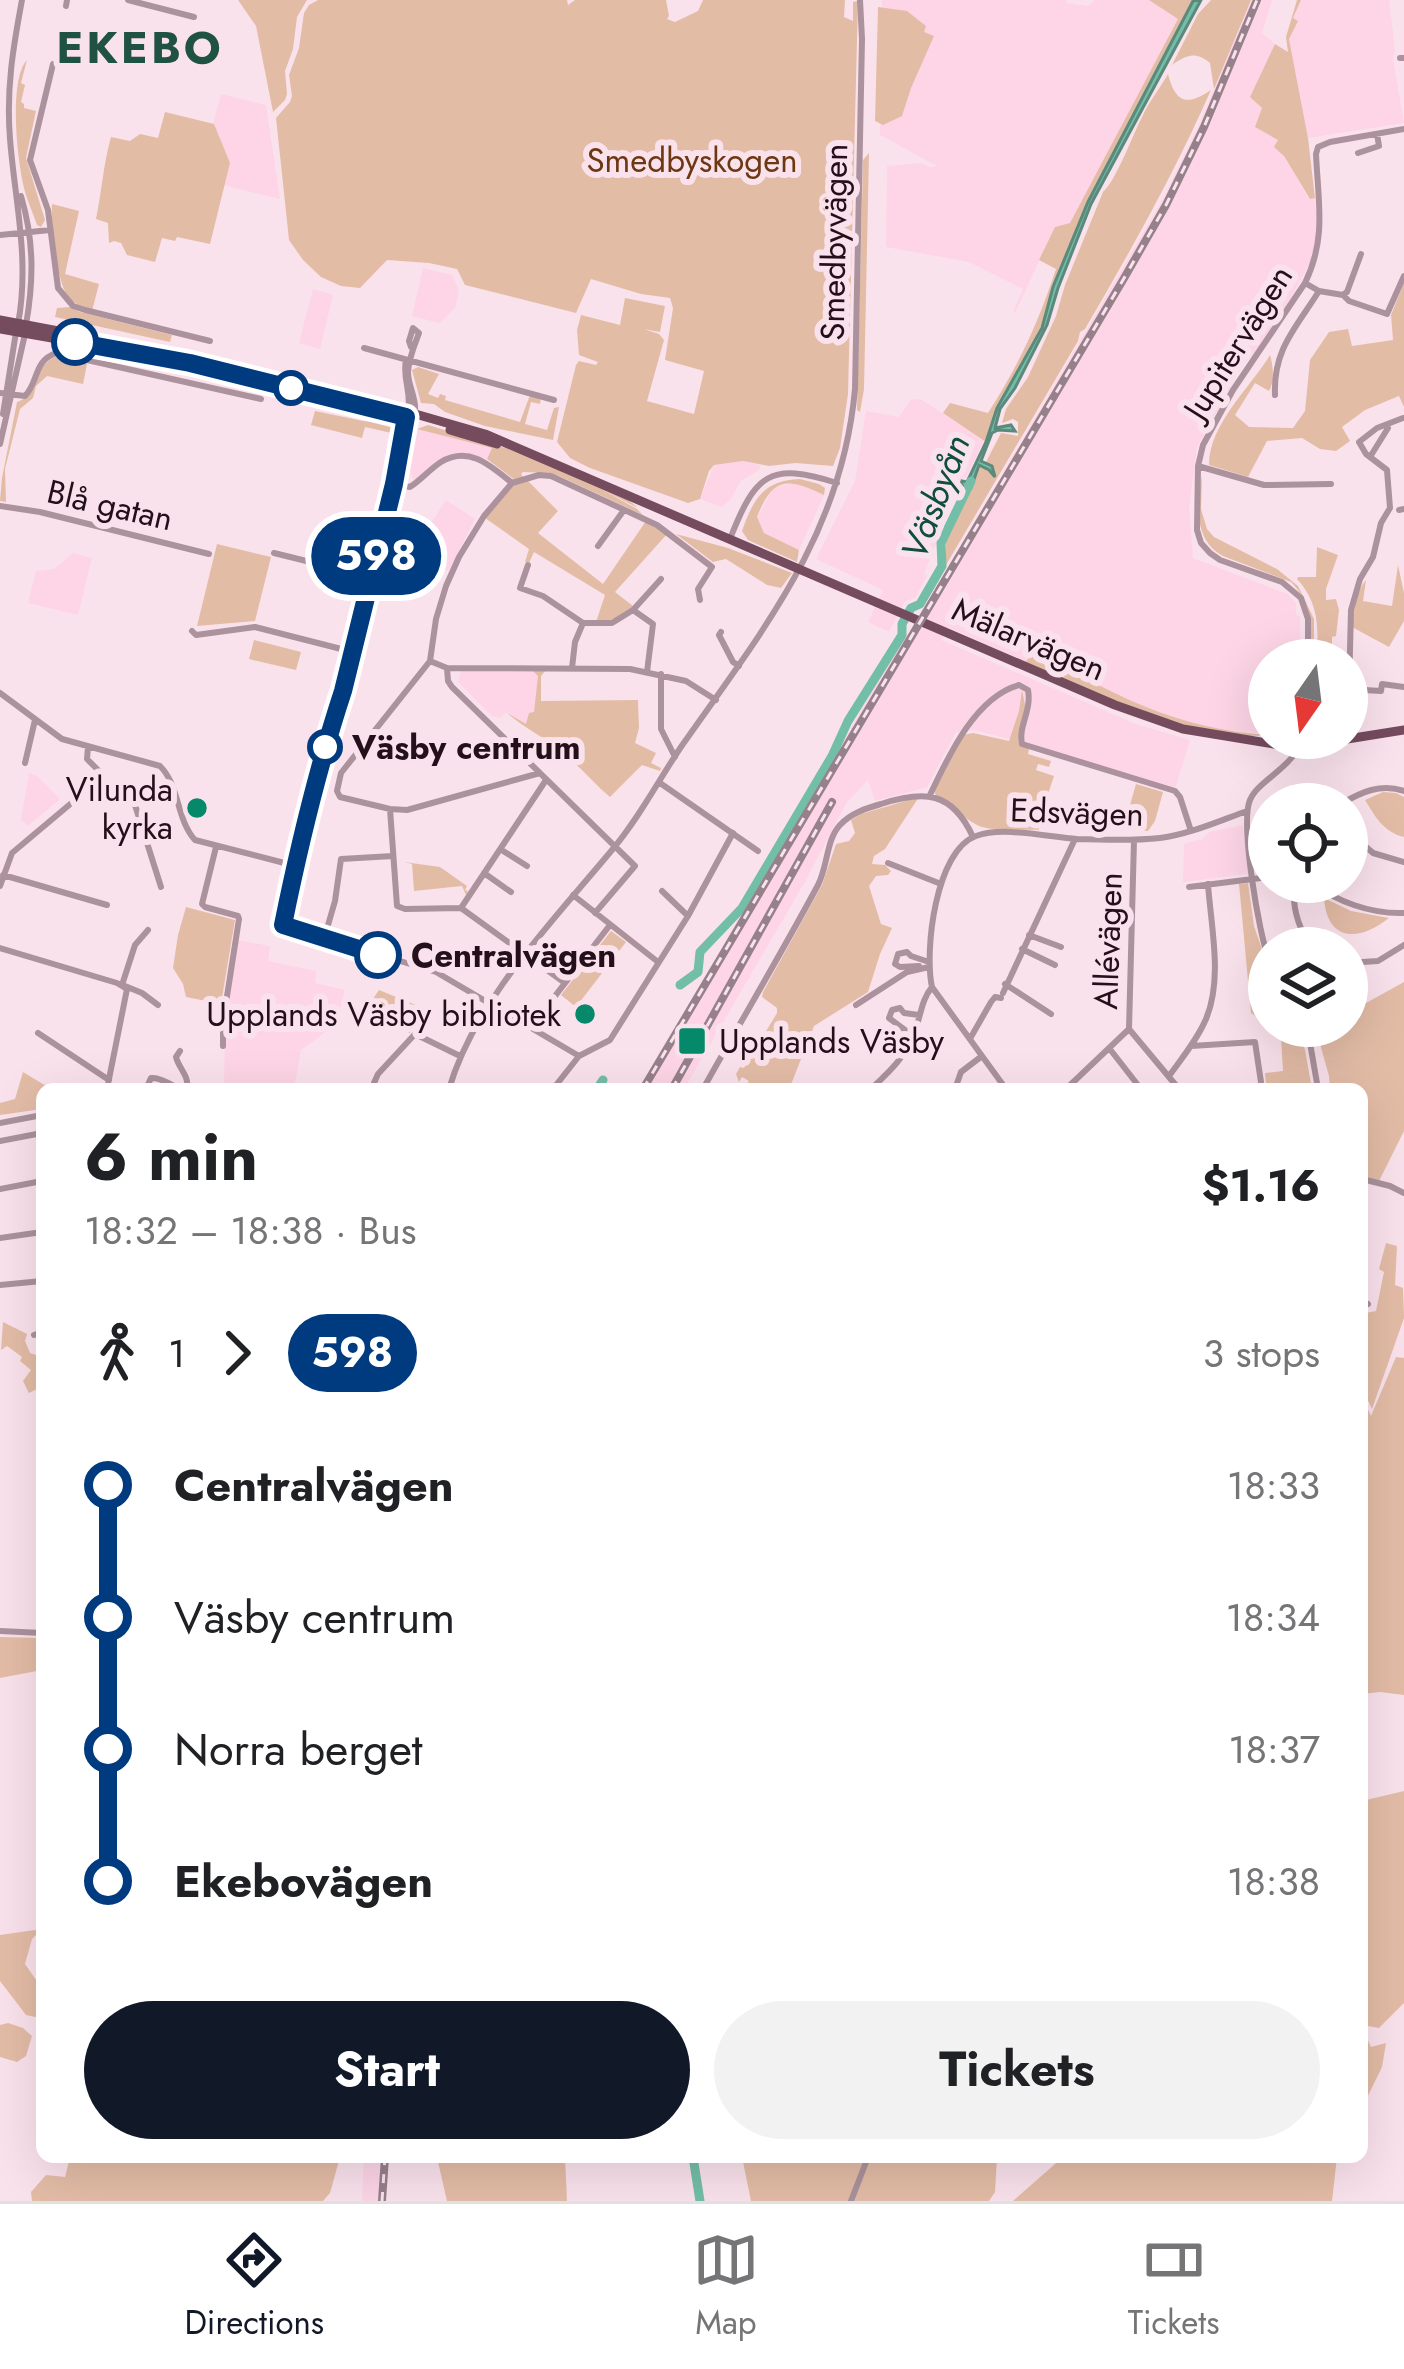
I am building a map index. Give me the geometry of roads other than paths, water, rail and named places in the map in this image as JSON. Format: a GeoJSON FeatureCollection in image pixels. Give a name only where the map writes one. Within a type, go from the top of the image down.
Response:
{"type":"FeatureCollection","features":[{"type":"Feature","properties":{"kind":"main road","name":"Mälarvägen"},"geometry":{"type":"LineString","coordinates":[[0,325],[191,356],[410,415],[548,460],[1152,719],[1246,740]]}},
{"type":"Feature","properties":{"kind":"main road","name":"Mälarvägen"},"geometry":{"type":"LineString","coordinates":[[1368,736],[1404,730]]}},
{"type":"Feature","properties":{"kind":"street"},"geometry":{"type":"LineString","coordinates":[[0,429],[24,294],[26,232],[10,142],[8,100],[22,0]]}},
{"type":"Feature","properties":{"kind":"street"},"geometry":{"type":"LineString","coordinates":[[128,0],[194,17]]}},
{"type":"Feature","properties":{"kind":"street","name":"Smedbyvägen"},"geometry":{"type":"LineString","coordinates":[[690,735],[788,593],[837,483],[850,429],[855,389],[860,0]]}},
{"type":"Feature","properties":{"kind":"street"},"geometry":{"type":"LineString","coordinates":[[53,64],[30,160],[48,210],[58,288],[73,305],[210,341]]}},
{"type":"Feature","properties":{"kind":"street","name":"Jupitervägen"},"geometry":{"type":"LineString","coordinates":[[1308,639],[1301,598],[1282,583],[1220,560],[1201,543],[1196,530],[1198,466],[1216,418],[1305,283],[1319,244],[1318,147],[1404,129]]}},
{"type":"Feature","properties":{"kind":"street"},"geometry":{"type":"LineString","coordinates":[[1358,152],[1379,146],[1377,134]]}},
{"type":"Feature","properties":{"kind":"street"},"geometry":{"type":"LineString","coordinates":[[0,235],[50,230]]}},
{"type":"Feature","properties":{"kind":"street"},"geometry":{"type":"LineString","coordinates":[[1343,296],[1360,254]]}},
{"type":"Feature","properties":{"kind":"street"},"geometry":{"type":"LineString","coordinates":[[1305,283],[1387,314],[1404,276]]}},
{"type":"Feature","properties":{"kind":"street"},"geometry":{"type":"LineString","coordinates":[[1275,395],[1278,356],[1319,291]]}},
{"type":"Feature","properties":{"kind":"street"},"geometry":{"type":"LineString","coordinates":[[364,348],[554,400]]}},
{"type":"Feature","properties":{"kind":"street"},"geometry":{"type":"LineString","coordinates":[[411,349],[403,372],[410,415],[283,925],[436,972],[579,1057]]}},
{"type":"Feature","properties":{"kind":"street"},"geometry":{"type":"LineString","coordinates":[[6,394],[28,394],[41,361],[56,352],[261,399]]}},
{"type":"Feature","properties":{"kind":"street"},"geometry":{"type":"LineString","coordinates":[[0,444],[6,394]]}},
{"type":"Feature","properties":{"kind":"street"},"geometry":{"type":"LineString","coordinates":[[1349,639],[1354,597],[1390,508],[1387,470],[1359,442],[1377,428],[1403,418]]}},
{"type":"Feature","properties":{"kind":"street"},"geometry":{"type":"LineString","coordinates":[[1370,457],[1390,425]]}},
{"type":"Feature","properties":{"kind":"street"},"geometry":{"type":"LineString","coordinates":[[395,480],[410,487],[439,463],[464,455],[483,460],[512,483]]}},
{"type":"Feature","properties":{"kind":"street"},"geometry":{"type":"LineString","coordinates":[[1198,466],[1264,485],[1330,484]]}},
{"type":"Feature","properties":{"kind":"street"},"geometry":{"type":"LineString","coordinates":[[730,539],[751,493],[772,476],[795,472],[837,483]]}},
{"type":"Feature","properties":{"kind":"street"},"geometry":{"type":"LineString","coordinates":[[543,776],[407,810],[340,797],[337,791],[341,773],[430,661],[436,620],[459,557],[512,483],[551,476],[673,535],[712,566],[698,589],[700,600]]}},
{"type":"Feature","properties":{"kind":"street","name":"Blå gatan"},"geometry":{"type":"LineString","coordinates":[[0,506],[209,554]]}},
{"type":"Feature","properties":{"kind":"street"},"geometry":{"type":"LineString","coordinates":[[598,546],[624,510]]}},
{"type":"Feature","properties":{"kind":"street"},"geometry":{"type":"LineString","coordinates":[[274,553],[371,577]]}},
{"type":"Feature","properties":{"kind":"street"},"geometry":{"type":"LineString","coordinates":[[528,565],[520,588],[544,596],[583,623],[612,623],[633,610],[661,579]]}},
{"type":"Feature","properties":{"kind":"street"},"geometry":{"type":"LineString","coordinates":[[633,610],[653,623],[647,672]]}},
{"type":"Feature","properties":{"kind":"street"},"geometry":{"type":"LineString","coordinates":[[572,668],[583,623]]}},
{"type":"Feature","properties":{"kind":"street"},"geometry":{"type":"LineString","coordinates":[[192,631],[196,635],[255,627],[353,652]]}},
{"type":"Feature","properties":{"kind":"street"},"geometry":{"type":"LineString","coordinates":[[721,632],[739,666]]}},
{"type":"Feature","properties":{"kind":"street"},"geometry":{"type":"LineString","coordinates":[[430,661],[446,668],[647,672],[694,685],[716,700]]}},
{"type":"Feature","properties":{"kind":"street"},"geometry":{"type":"LineString","coordinates":[[446,668],[452,687],[635,866],[595,913]]}},
{"type":"Feature","properties":{"kind":"street"},"geometry":{"type":"LineString","coordinates":[[661,674],[661,729],[674,757]]}},
{"type":"Feature","properties":{"kind":"street"},"geometry":{"type":"LineString","coordinates":[[1368,690],[1381,691],[1386,683],[1404,687]]}},
{"type":"Feature","properties":{"kind":"street"},"geometry":{"type":"LineString","coordinates":[[930,795],[956,741],[1006,688],[1019,685],[1028,690],[1030,705],[1022,744],[1174,791],[1191,831]]}},
{"type":"Feature","properties":{"kind":"street"},"geometry":{"type":"LineString","coordinates":[[0,693],[62,739],[165,770],[188,835],[199,842],[296,866]]}},
{"type":"Feature","properties":{"kind":"street"},"geometry":{"type":"LineString","coordinates":[[25,763],[35,719]]}},
{"type":"Feature","properties":{"kind":"street"},"geometry":{"type":"LineString","coordinates":[[666,773],[690,735]]}},
{"type":"Feature","properties":{"kind":"street"},"geometry":{"type":"LineString","coordinates":[[451,1083],[491,1004],[525,954],[615,847],[690,735]]}},
{"type":"Feature","properties":{"kind":"street"},"geometry":{"type":"LineString","coordinates":[[88,747],[87,759],[100,773],[97,790]]}},
{"type":"Feature","properties":{"kind":"street"},"geometry":{"type":"LineString","coordinates":[[418,754],[436,750]]}},
{"type":"Feature","properties":{"kind":"street"},"geometry":{"type":"LineString","coordinates":[[1248,822],[1253,794],[1278,774],[1287,759]]}},
{"type":"Feature","properties":{"kind":"street"},"geometry":{"type":"LineString","coordinates":[[461,908],[543,776]]}},
{"type":"Feature","properties":{"kind":"street"},"geometry":{"type":"LineString","coordinates":[[660,783],[758,851]]}},
{"type":"Feature","properties":{"kind":"street"},"geometry":{"type":"LineString","coordinates":[[0,886],[8,860],[20,847],[81,795],[97,790],[134,805],[160,887]]}},
{"type":"Feature","properties":{"kind":"street"},"geometry":{"type":"LineString","coordinates":[[1368,790],[1404,790]]}},
{"type":"Feature","properties":{"kind":"street"},"geometry":{"type":"LineString","coordinates":[[706,1083],[821,879],[836,828],[856,813],[908,795],[930,795],[963,818],[973,837],[954,853],[941,884],[929,965],[932,987],[1002,1083]]}},
{"type":"Feature","properties":{"kind":"street"},"geometry":{"type":"LineString","coordinates":[[390,809],[399,908],[461,908],[565,983]]}},
{"type":"Feature","properties":{"kind":"street","name":"Edsvägen"},"geometry":{"type":"LineString","coordinates":[[973,837],[1004,833],[1162,838],[1247,811]]}},
{"type":"Feature","properties":{"kind":"street"},"geometry":{"type":"LineString","coordinates":[[558,1083],[579,1057],[610,1040],[688,916],[733,833]]}},
{"type":"Feature","properties":{"kind":"street"},"geometry":{"type":"LineString","coordinates":[[971,1037],[991,1002],[1003,992],[1075,838]]}},
{"type":"Feature","properties":{"kind":"street","name":"Allévägen"},"geometry":{"type":"LineString","coordinates":[[1072,1083],[1130,1029],[1134,840]]}},
{"type":"Feature","properties":{"kind":"street"},"geometry":{"type":"LineString","coordinates":[[215,847],[202,904],[239,919],[223,1046]]}},
{"type":"Feature","properties":{"kind":"street"},"geometry":{"type":"LineString","coordinates":[[500,849],[527,866]]}},
{"type":"Feature","properties":{"kind":"street"},"geometry":{"type":"LineString","coordinates":[[1368,849],[1404,862]]}},
{"type":"Feature","properties":{"kind":"street"},"geometry":{"type":"LineString","coordinates":[[324,939],[340,859],[393,856]]}},
{"type":"Feature","properties":{"kind":"street"},"geometry":{"type":"LineString","coordinates":[[888,863],[941,884]]}},
{"type":"Feature","properties":{"kind":"street"},"geometry":{"type":"LineString","coordinates":[[484,873],[511,892]]}},
{"type":"Feature","properties":{"kind":"street"},"geometry":{"type":"LineString","coordinates":[[3,875],[107,905]]}},
{"type":"Feature","properties":{"kind":"street"},"geometry":{"type":"LineString","coordinates":[[1189,887],[1248,880]]}},
{"type":"Feature","properties":{"kind":"street"},"geometry":{"type":"LineString","coordinates":[[1169,1076],[1204,1024],[1214,988],[1208,884]]}},
{"type":"Feature","properties":{"kind":"street"},"geometry":{"type":"LineString","coordinates":[[662,891],[688,916]]}},
{"type":"Feature","properties":{"kind":"street"},"geometry":{"type":"LineString","coordinates":[[573,895],[658,962]]}},
{"type":"Feature","properties":{"kind":"street"},"geometry":{"type":"LineString","coordinates":[[1347,903],[1404,913]]}},
{"type":"Feature","properties":{"kind":"street"},"geometry":{"type":"LineString","coordinates":[[531,1028],[610,926]]}},
{"type":"Feature","properties":{"kind":"street"},"geometry":{"type":"LineString","coordinates":[[108,1083],[128,994],[123,986],[137,940],[148,930]]}},
{"type":"Feature","properties":{"kind":"street"},"geometry":{"type":"LineString","coordinates":[[1029,935],[1061,946]]}},
{"type":"Feature","properties":{"kind":"street"},"geometry":{"type":"LineString","coordinates":[[1368,962],[1404,945]]}},
{"type":"Feature","properties":{"kind":"street"},"geometry":{"type":"LineString","coordinates":[[0,948],[133,988],[158,1005]]}},
{"type":"Feature","properties":{"kind":"street"},"geometry":{"type":"LineString","coordinates":[[1022,949],[1055,965]]}},
{"type":"Feature","properties":{"kind":"street"},"geometry":{"type":"LineString","coordinates":[[907,952],[929,965],[895,964],[898,954],[907,952]]}},
{"type":"Feature","properties":{"kind":"street"},"geometry":{"type":"LineString","coordinates":[[856,1005],[907,972],[929,965]]}},
{"type":"Feature","properties":{"kind":"street"},"geometry":{"type":"LineString","coordinates":[[878,1083],[896,1067],[913,1036],[923,998],[932,987]]}},
{"type":"Feature","properties":{"kind":"street"},"geometry":{"type":"LineString","coordinates":[[1003,992],[1051,1014]]}},
{"type":"Feature","properties":{"kind":"street"},"geometry":{"type":"LineString","coordinates":[[913,1036],[889,1018],[892,1010],[900,1008],[919,1016]]}},
{"type":"Feature","properties":{"kind":"street"},"geometry":{"type":"LineString","coordinates":[[1130,1029],[1174,1083]]}},
{"type":"Feature","properties":{"kind":"street"},"geometry":{"type":"LineString","coordinates":[[38,1034],[107,1083]]}},
{"type":"Feature","properties":{"kind":"street"},"geometry":{"type":"LineString","coordinates":[[374,1083],[415,1034],[461,1057]]}},
{"type":"Feature","properties":{"kind":"street"},"geometry":{"type":"LineString","coordinates":[[1191,1046],[1255,1042],[1261,1082]]}},
{"type":"Feature","properties":{"kind":"street"},"geometry":{"type":"LineString","coordinates":[[1311,1047],[1317,1083]]}},
{"type":"Feature","properties":{"kind":"street"},"geometry":{"type":"LineString","coordinates":[[1109,1048],[1136,1083]]}},
{"type":"Feature","properties":{"kind":"street"},"geometry":{"type":"LineString","coordinates":[[180,1051],[176,1057],[188,1083]]}},
{"type":"Feature","properties":{"kind":"street"},"geometry":{"type":"LineString","coordinates":[[957,1083],[961,1072],[983,1055]]}},
{"type":"Feature","properties":{"kind":"street"},"geometry":{"type":"LineString","coordinates":[[0,1123],[36,1116]]}},
{"type":"Feature","properties":{"kind":"street"},"geometry":{"type":"LineString","coordinates":[[0,1141],[36,1134]]}},
{"type":"Feature","properties":{"kind":"street"},"geometry":{"type":"LineString","coordinates":[[1368,1180],[1404,1193]]}},
{"type":"Feature","properties":{"kind":"street"},"geometry":{"type":"LineString","coordinates":[[0,1189],[36,1181]]}},
{"type":"Feature","properties":{"kind":"street"},"geometry":{"type":"LineString","coordinates":[[0,1238],[36,1233]]}},
{"type":"Feature","properties":{"kind":"street"},"geometry":{"type":"LineString","coordinates":[[0,1285],[36,1282]]}},
{"type":"Feature","properties":{"kind":"street"},"geometry":{"type":"LineString","coordinates":[[0,1631],[36,1633]]}},
{"type":"Feature","properties":{"kind":"street"},"geometry":{"type":"LineString","coordinates":[[851,2201],[866,2163]]}},
{"type":"Feature","properties":{"kind":"waterway","name":"Väsbyån"},"geometry":{"type":"LineString","coordinates":[[680,985],[698,972],[700,952],[742,908],[902,635],[911,608],[920,604],[942,566],[941,543],[971,481]]}},
{"type":"Feature","properties":{"kind":"waterway","name":"Väsbyån"},"geometry":{"type":"LineString","coordinates":[[694,2163],[700,2201]]}},
{"type":"Feature","properties":{"kind":"railway"},"geometry":{"type":"LineString","coordinates":[[647,1083],[1166,205],[1257,0]]}},
{"type":"Feature","properties":{"kind":"railway"},"geometry":{"type":"LineString","coordinates":[[675,1083],[832,802]]}},
{"type":"Feature","properties":{"kind":"railway"},"geometry":{"type":"LineString","coordinates":[[382,2201],[385,2163]]}},
{"type":"Feature","properties":{"kind":"place","name":"Väsby centrum"},"geometry":{"type":"Point","coordinates":[325,747]}},
{"type":"Feature","properties":{"kind":"place","name":"Vilunda kyrka"},"geometry":{"type":"Point","coordinates":[197,808]}},
{"type":"Feature","properties":{"kind":"place","name":"Centralvägen"},"geometry":{"type":"Point","coordinates":[378,955]}},
{"type":"Feature","properties":{"kind":"place","name":"Upplands Väsby bibliotek"},"geometry":{"type":"Point","coordinates":[585,1014]}},
{"type":"Feature","properties":{"kind":"place","name":"Upplands Väsby"},"geometry":{"type":"Point","coordinates":[692,1041]}},
{"type":"Feature","properties":{"kind":"district","name":"EKEBO"},"geometry":{"type":"Point","coordinates":[140,47]}},
{"type":"Feature","properties":{"kind":"park label","name":"Smedbyskogen"},"geometry":{"type":"Point","coordinates":[692,160]}}]}
